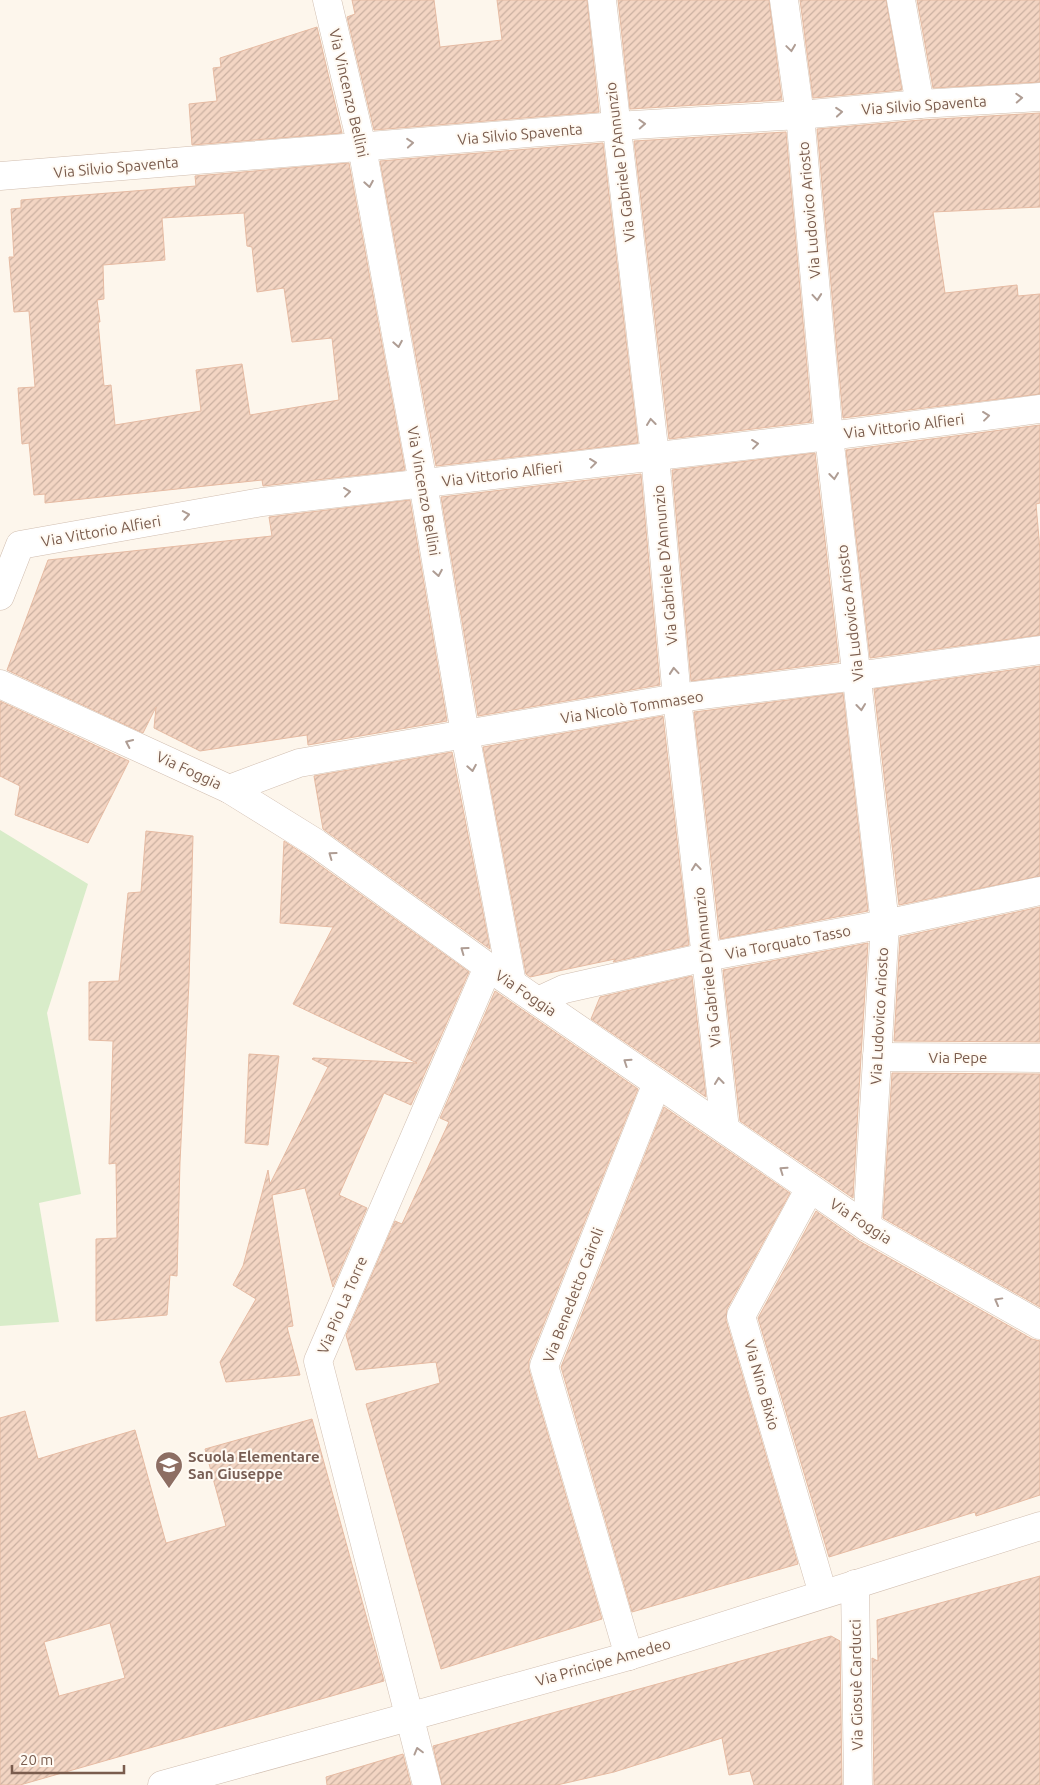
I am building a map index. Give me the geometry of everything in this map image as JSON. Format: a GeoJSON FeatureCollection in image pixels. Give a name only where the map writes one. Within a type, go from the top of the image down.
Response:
{"type":"FeatureCollection","features":[{"type":"Feature","properties":{"kind":"street","name":"Via Vincenzo Bellini"},"geometry":{"type":"LineString","coordinates":[[327,0],[362,147],[512,983]]}},
{"type":"Feature","properties":{"kind":"street","name":"Via Gabriele D'Annunzio"},"geometry":{"type":"LineString","coordinates":[[602,0],[655,456],[677,698],[725,1129]]}},
{"type":"Feature","properties":{"kind":"street","name":"Via Ludovico Ariosto"},"geometry":{"type":"LineString","coordinates":[[784,0],[800,116],[829,436],[885,924],[866,1227]]}},
{"type":"Feature","properties":{"kind":"street"},"geometry":{"type":"LineString","coordinates":[[901,0],[920,104]]}},
{"type":"Feature","properties":{"kind":"street","name":"Via Silvio Spaventa"},"geometry":{"type":"LineString","coordinates":[[0,176],[616,126],[800,116],[920,104],[1040,97]]}},
{"type":"Feature","properties":{"kind":"street","name":"Via Vittorio Alfieri"},"geometry":{"type":"LineString","coordinates":[[0,596],[20,545],[262,502],[829,436],[1040,409]]}},
{"type":"Feature","properties":{"kind":"street","name":"Via Nicolò Tommaseo"},"geometry":{"type":"LineString","coordinates":[[229,789],[299,763],[466,734],[677,698],[857,676],[1040,650]]}},
{"type":"Feature","properties":{"kind":"street","name":"Via Foggia"},"geometry":{"type":"LineString","coordinates":[[0,684],[229,789],[316,843],[488,967],[866,1227],[1040,1325]]}},
{"type":"Feature","properties":{"kind":"street","name":"Via Torquato Tasso"},"geometry":{"type":"LineString","coordinates":[[538,1001],[564,989],[706,957],[885,924],[1040,891]]}},
{"type":"Feature","properties":{"kind":"street","name":"Via Pio La Torre"},"geometry":{"type":"LineString","coordinates":[[427,1785],[318,1360],[488,967]]}},
{"type":"Feature","properties":{"kind":"street","name":"Via Pepe"},"geometry":{"type":"LineString","coordinates":[[877,1057],[1040,1058]]}},
{"type":"Feature","properties":{"kind":"street","name":"Via Benedetto Cairoli"},"geometry":{"type":"LineString","coordinates":[[629,1656],[544,1366],[657,1083]]}},
{"type":"Feature","properties":{"kind":"street","name":"Via Nino Bixio"},"geometry":{"type":"LineString","coordinates":[[810,1188],[741,1316],[823,1594]]}},
{"type":"Feature","properties":{"kind":"street","name":"Via Principe Amedeo"},"geometry":{"type":"LineString","coordinates":[[162,1785],[629,1656],[1040,1526]]}},
{"type":"Feature","properties":{"kind":"street","name":"Via Giosuè Carducci"},"geometry":{"type":"LineString","coordinates":[[855,1584],[858,1785]]}},
{"type":"Feature","properties":{"kind":"green space"},"geometry":{"type":"Polygon","coordinates":[[[0,830],[88,884],[47,1013],[81,1194],[39,1203],[59,1322],[0,1326],[0,830]]]}},
{"type":"Feature","properties":{"kind":"building"},"geometry":{"type":"Polygon","coordinates":[[[352,0],[434,0],[440,47],[502,40],[497,0],[587,0],[599,112],[374,130],[347,17],[355,14],[352,0]]]}},
{"type":"Feature","properties":{"kind":"building"},"geometry":{"type":"Polygon","coordinates":[[[618,0],[769,0],[782,100],[630,109],[618,0]]]}},
{"type":"Feature","properties":{"kind":"building"},"geometry":{"type":"Polygon","coordinates":[[[800,0],[886,0],[902,90],[813,98],[800,0]]]}},
{"type":"Feature","properties":{"kind":"building"},"geometry":{"type":"Polygon","coordinates":[[[917,0],[1040,0],[1040,82],[933,88],[917,0]]]}},
{"type":"Feature","properties":{"kind":"building"},"geometry":{"type":"Polygon","coordinates":[[[317,27],[342,133],[192,145],[189,104],[217,101],[213,68],[221,67],[220,58],[317,27]]]}},
{"type":"Feature","properties":{"kind":"building"},"geometry":{"type":"Polygon","coordinates":[[[1040,113],[1040,207],[933,212],[945,293],[1017,285],[1018,296],[1040,294],[1040,394],[843,418],[817,129],[921,120],[1040,113]]]}},
{"type":"Feature","properties":{"kind":"building"},"geometry":{"type":"Polygon","coordinates":[[[786,132],[812,422],[669,439],[634,141],[786,132]]]}},
{"type":"Feature","properties":{"kind":"building"},"geometry":{"type":"Polygon","coordinates":[[[603,143],[638,443],[436,466],[380,161],[603,143]]]}},
{"type":"Feature","properties":{"kind":"building"},"geometry":{"type":"Polygon","coordinates":[[[349,163],[405,470],[263,486],[262,480],[45,503],[45,494],[34,495],[29,443],[22,444],[18,388],[35,387],[29,311],[14,312],[9,257],[14,257],[11,209],[21,208],[21,200],[196,186],[195,176],[349,163]],[[244,213],[162,218],[165,260],[103,265],[104,299],[97,300],[100,322],[98,322],[104,386],[111,385],[115,425],[201,411],[196,370],[242,364],[250,415],[339,400],[332,338],[292,342],[284,288],[257,292],[252,247],[247,246],[244,213]]]}},
{"type":"Feature","properties":{"kind":"building"},"geometry":{"type":"Polygon","coordinates":[[[1040,425],[1040,503],[1036,504],[1040,550],[1040,635],[870,658],[846,450],[1040,425]]]}},
{"type":"Feature","properties":{"kind":"building"},"geometry":{"type":"Polygon","coordinates":[[[815,453],[839,662],[691,681],[672,470],[815,453]]]}},
{"type":"Feature","properties":{"kind":"building"},"geometry":{"type":"Polygon","coordinates":[[[641,474],[660,685],[478,716],[441,497],[641,474]]]}},
{"type":"Feature","properties":{"kind":"building"},"geometry":{"type":"Polygon","coordinates":[[[410,500],[447,721],[308,745],[307,735],[200,751],[154,728],[156,707],[143,733],[7,670],[48,560],[272,536],[269,517],[410,500]]]}},
{"type":"Feature","properties":{"kind":"building"},"geometry":{"type":"Polygon","coordinates":[[[1040,666],[1040,876],[899,905],[874,689],[1040,666]]]}},
{"type":"Feature","properties":{"kind":"building"},"geometry":{"type":"Polygon","coordinates":[[[843,693],[868,911],[720,939],[694,712],[843,693]]]}},
{"type":"Feature","properties":{"kind":"building"},"geometry":{"type":"Polygon","coordinates":[[[0,701],[129,761],[88,843],[15,815],[20,786],[0,776],[0,701]]]}},
{"type":"Feature","properties":{"kind":"building"},"geometry":{"type":"Polygon","coordinates":[[[663,716],[689,945],[613,962],[615,959],[530,977],[526,974],[483,747],[663,716]]]}},
{"type":"Feature","properties":{"kind":"building"},"geometry":{"type":"Polygon","coordinates":[[[452,752],[490,949],[323,829],[314,776],[452,752]]]}},
{"type":"Feature","properties":{"kind":"building"},"geometry":{"type":"Polygon","coordinates":[[[146,831],[193,836],[177,1276],[170,1275],[167,1315],[96,1321],[96,1239],[117,1238],[116,1163],[109,1164],[113,1041],[89,1040],[89,982],[119,981],[128,893],[141,892],[146,831]]]}},
{"type":"Feature","properties":{"kind":"building"},"geometry":{"type":"Polygon","coordinates":[[[284,841],[469,972],[411,1105],[384,1093],[339,1195],[367,1208],[333,1287],[305,1188],[272,1195],[293,1326],[287,1327],[300,1375],[226,1382],[220,1362],[256,1299],[233,1285],[243,1266],[268,1170],[270,1184],[328,1067],[312,1059],[417,1063],[293,1004],[333,927],[280,923],[284,841]]]}},
{"type":"Feature","properties":{"kind":"building"},"geometry":{"type":"Polygon","coordinates":[[[1040,907],[1040,1042],[894,1041],[900,937],[1040,907]]]}},
{"type":"Feature","properties":{"kind":"building"},"geometry":{"type":"Polygon","coordinates":[[[868,943],[853,1198],[740,1121],[723,970],[868,943]]]}},
{"type":"Feature","properties":{"kind":"building"},"geometry":{"type":"Polygon","coordinates":[[[692,976],[706,1097],[591,1019],[600,997],[692,976]]]}},
{"type":"Feature","properties":{"kind":"building"},"geometry":{"type":"Polygon","coordinates":[[[495,991],[638,1089],[529,1361],[529,1370],[602,1619],[441,1669],[366,1404],[440,1383],[436,1362],[356,1370],[346,1335],[395,1221],[402,1224],[449,1122],[440,1118],[495,991]]]}},
{"type":"Feature","properties":{"kind":"building"},"geometry":{"type":"Polygon","coordinates":[[[249,1054],[279,1056],[268,1145],[245,1143],[249,1054]]]}},
{"type":"Feature","properties":{"kind":"building"},"geometry":{"type":"Polygon","coordinates":[[[892,1073],[1040,1074],[1040,1307],[883,1218],[892,1073]]]}},
{"type":"Feature","properties":{"kind":"building"},"geometry":{"type":"Polygon","coordinates":[[[664,1107],[790,1193],[727,1309],[726,1320],[798,1564],[632,1612],[561,1367],[664,1107]]]}},
{"type":"Feature","properties":{"kind":"building"},"geometry":{"type":"Polygon","coordinates":[[[816,1211],[859,1241],[1032,1339],[1040,1341],[1040,1495],[976,1516],[975,1512],[829,1557],[758,1318],[816,1211]]]}},
{"type":"Feature","properties":{"kind":"building","name":"Scuola Elementare San Giuseppe"},"geometry":{"type":"Polygon","coordinates":[[[25,1411],[38,1459],[135,1430],[166,1543],[226,1526],[205,1449],[312,1419],[384,1681],[20,1785],[0,1785],[0,1418],[25,1411]],[[110,1623],[44,1642],[59,1696],[125,1678],[110,1623]]]}},
{"type":"Feature","properties":{"kind":"building"},"geometry":{"type":"Polygon","coordinates":[[[1040,1576],[1040,1785],[874,1785],[872,1658],[878,1661],[877,1620],[1040,1576]]]}},
{"type":"Feature","properties":{"kind":"building"},"geometry":{"type":"Polygon","coordinates":[[[831,1636],[840,1641],[842,1785],[754,1785],[750,1771],[729,1775],[722,1738],[614,1772],[557,1785],[442,1785],[433,1746],[831,1636]]]}},
{"type":"Feature","properties":{"kind":"building"},"geometry":{"type":"Polygon","coordinates":[[[403,1754],[411,1785],[327,1785],[326,1777],[403,1754]]]}},
{"type":"Feature","properties":{"kind":"place","name":"Scuola Elementare San Giuseppe"},"geometry":{"type":"Point","coordinates":[169,1489]}}]}
